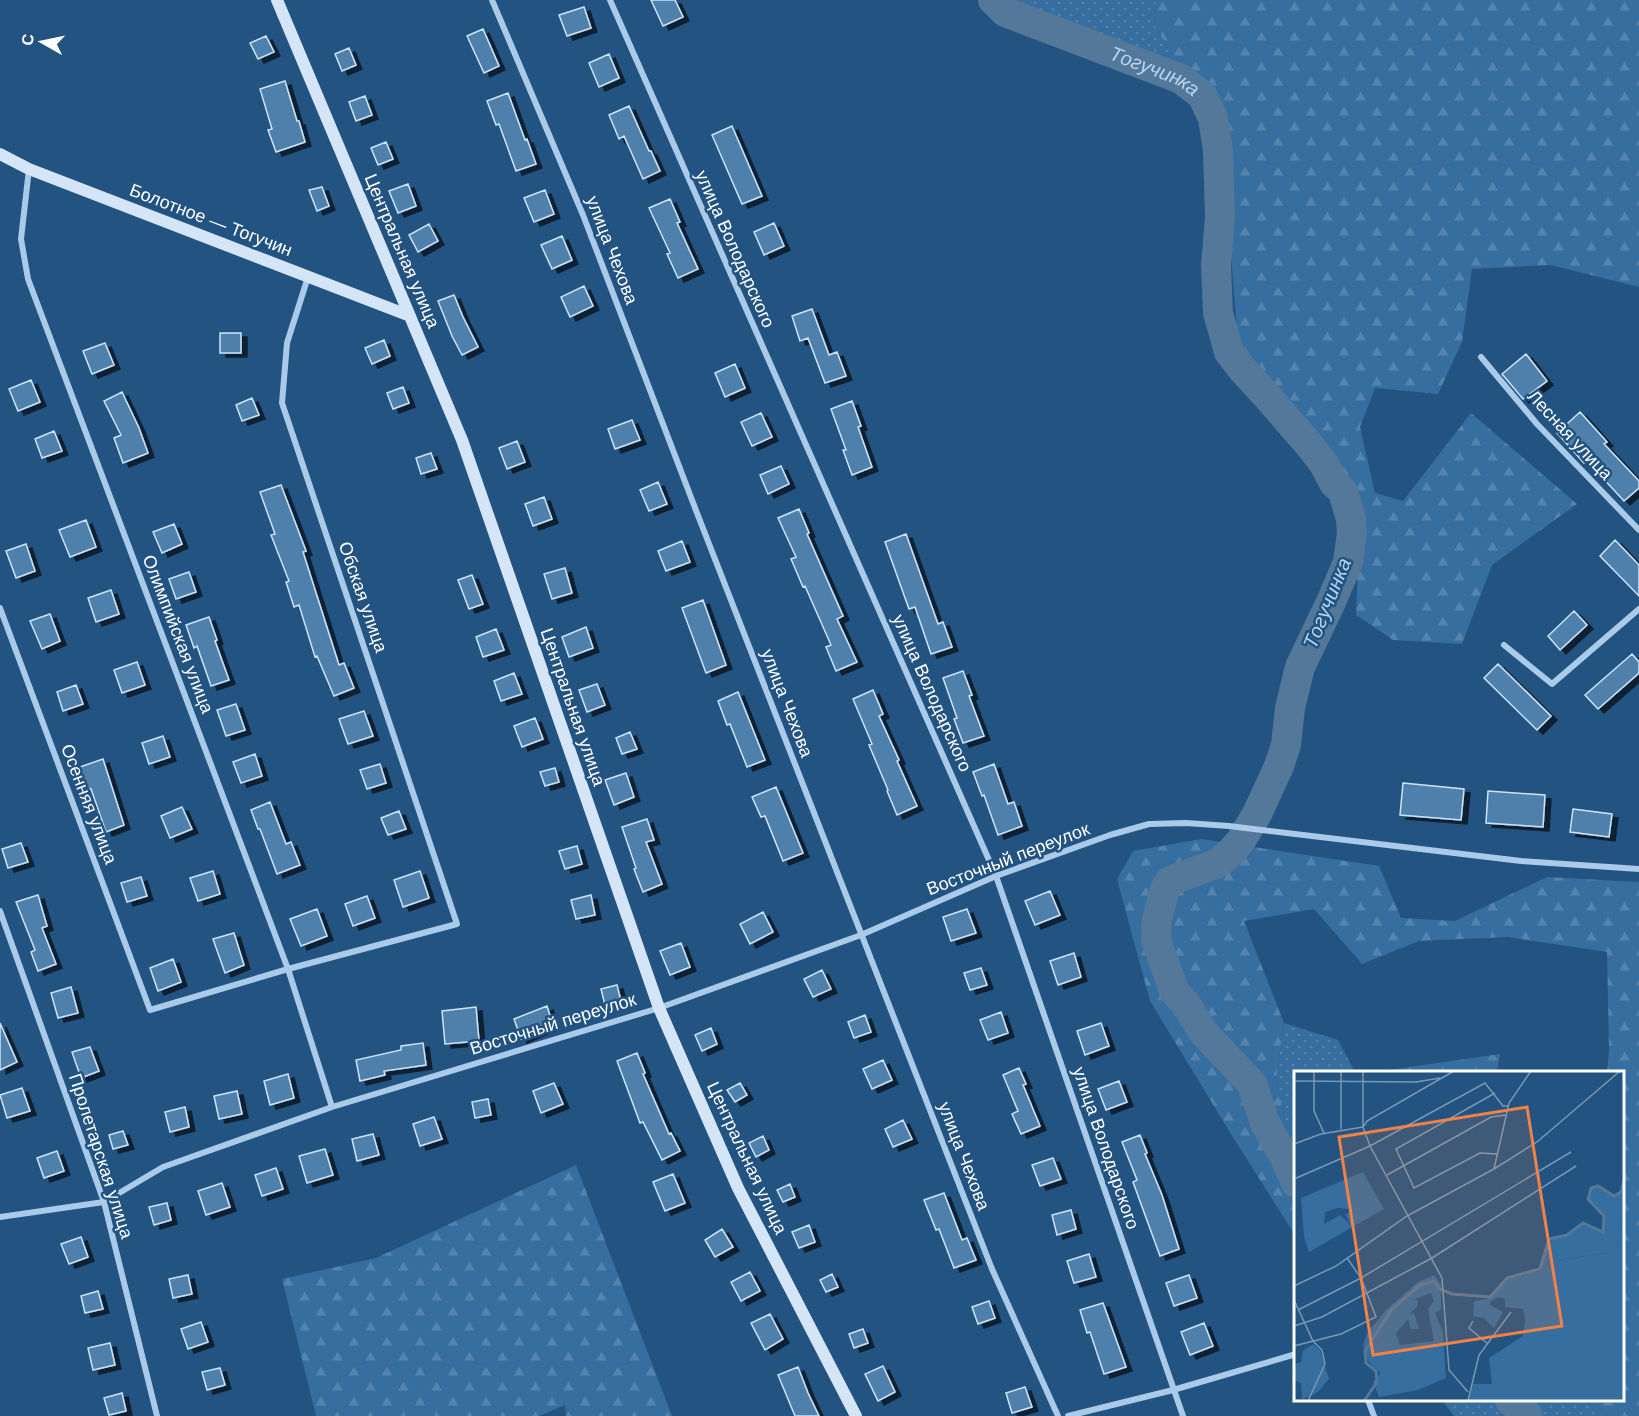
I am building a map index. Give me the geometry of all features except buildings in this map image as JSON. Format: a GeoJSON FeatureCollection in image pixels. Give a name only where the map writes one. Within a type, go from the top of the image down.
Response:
{"type":"FeatureCollection","features":[{"type":"Feature","properties":{"kind":"main road","name":"Центральная улица"},"geometry":{"type":"LineString","coordinates":[[277,0],[462,441],[660,1008],[738,1188],[856,1416]]}},
{"type":"Feature","properties":{"kind":"main road","name":"Болотное — Тогучин"},"geometry":{"type":"LineString","coordinates":[[0,154],[29,169],[410,316]]}},
{"type":"Feature","properties":{"kind":"street","name":"улица Чехова"},"geometry":{"type":"LineString","coordinates":[[492,0],[583,215],[992,1269],[1058,1416]]}},
{"type":"Feature","properties":{"kind":"street","name":"улица Володарского"},"geometry":{"type":"LineString","coordinates":[[610,0],[996,876],[1183,1416]]}},
{"type":"Feature","properties":{"kind":"street","name":"Олимпийская улица"},"geometry":{"type":"LineString","coordinates":[[29,169],[21,239],[28,279],[288,969],[332,1107]]}},
{"type":"Feature","properties":{"kind":"street","name":"Обская улица"},"geometry":{"type":"LineString","coordinates":[[288,969],[457,924],[282,403],[287,343],[308,276]]}},
{"type":"Feature","properties":{"kind":"street","name":"Лесная улица"},"geometry":{"type":"LineString","coordinates":[[1481,357],[1537,424],[1639,530]]}},
{"type":"Feature","properties":{"kind":"street","name":"Осенняя улица"},"geometry":{"type":"LineString","coordinates":[[0,608],[150,1010],[288,969]]}},
{"type":"Feature","properties":{"kind":"street"},"geometry":{"type":"LineString","coordinates":[[1504,645],[1552,684],[1639,609]]}},
{"type":"Feature","properties":{"kind":"street","name":"Восточный переулок"},"geometry":{"type":"LineString","coordinates":[[0,1217],[104,1202],[164,1167],[332,1107],[660,1008],[861,935],[996,876],[1110,835],[1149,824],[1186,823],[1229,826],[1521,861],[1639,870]]}},
{"type":"Feature","properties":{"kind":"street","name":"Пролетарская улица"},"geometry":{"type":"LineString","coordinates":[[0,910],[104,1202],[157,1416]]}},
{"type":"Feature","properties":{"kind":"street"},"geometry":{"type":"LineString","coordinates":[[1068,1416],[1173,1390],[1294,1355]]}},
{"type":"Feature","properties":{"kind":"street"},"geometry":{"type":"LineString","coordinates":[[1368,1401],[1374,1416]]}},
{"type":"Feature","properties":{"kind":"green space"},"geometry":{"type":"Polygon","coordinates":[[[993,0],[1156,0],[1154,23],[1174,61],[1218,94],[1202,95],[1181,79],[1005,12],[993,0]]]}},
{"type":"Feature","properties":{"kind":"green space"},"geometry":{"type":"Polygon","coordinates":[[[1156,0],[1639,0],[1639,287],[1550,265],[1472,269],[1462,342],[1438,394],[1375,388],[1360,427],[1375,493],[1403,501],[1471,413],[1577,504],[1492,565],[1462,644],[1393,640],[1356,615],[1360,509],[1287,405],[1238,342],[1218,94],[1174,61],[1154,23],[1156,0]]]}},
{"type":"Feature","properties":{"kind":"green space"},"geometry":{"type":"Polygon","coordinates":[[[1201,839],[1379,866],[1401,918],[1455,921],[1547,877],[1639,882],[1639,1416],[1609,1416],[1586,1401],[1624,1401],[1624,1071],[1607,1071],[1609,1050],[1607,952],[1508,937],[1419,941],[1362,964],[1314,909],[1244,921],[1284,1023],[1276,1079],[1294,1160],[1294,1233],[1150,1001],[1117,879],[1133,851],[1201,839]]]}},
{"type":"Feature","properties":{"kind":"green space"},"geometry":{"type":"Polygon","coordinates":[[[1284,1023],[1338,1040],[1354,1071],[1294,1071],[1294,1160],[1276,1079],[1284,1023]]]}},
{"type":"Feature","properties":{"kind":"green space"},"geometry":{"type":"Polygon","coordinates":[[[1500,1054],[1497,1071],[1382,1071],[1500,1054]]]}},
{"type":"Feature","properties":{"kind":"green space"},"geometry":{"type":"Polygon","coordinates":[[[576,1165],[672,1416],[566,1416],[565,1405],[539,1416],[316,1416],[282,1279],[376,1258],[576,1165]]]}},
{"type":"Feature","properties":{"kind":"green space"},"geometry":{"type":"Polygon","coordinates":[[[1443,1401],[1586,1401],[1609,1416],[1454,1416],[1443,1401]]]}},
{"type":"Feature","properties":{"kind":"waterway","name":"Тогучинка"},"geometry":{"type":"LineString","coordinates":[[993,0],[1005,12],[1181,79],[1202,95],[1213,118],[1218,151],[1220,217],[1216,265],[1218,313],[1229,352],[1324,464],[1334,483],[1343,492],[1351,519],[1352,533],[1348,562],[1300,667],[1290,708],[1286,745],[1257,814],[1240,842],[1218,863],[1170,881],[1165,889],[1157,919],[1156,940],[1174,991],[1187,1006],[1203,1032],[1252,1084],[1265,1123],[1294,1178]]}},
{"type":"Feature","properties":{"kind":"waterway","name":"Тогучинка"},"geometry":{"type":"LineString","coordinates":[[1511,1401],[1528,1416]]}}]}
